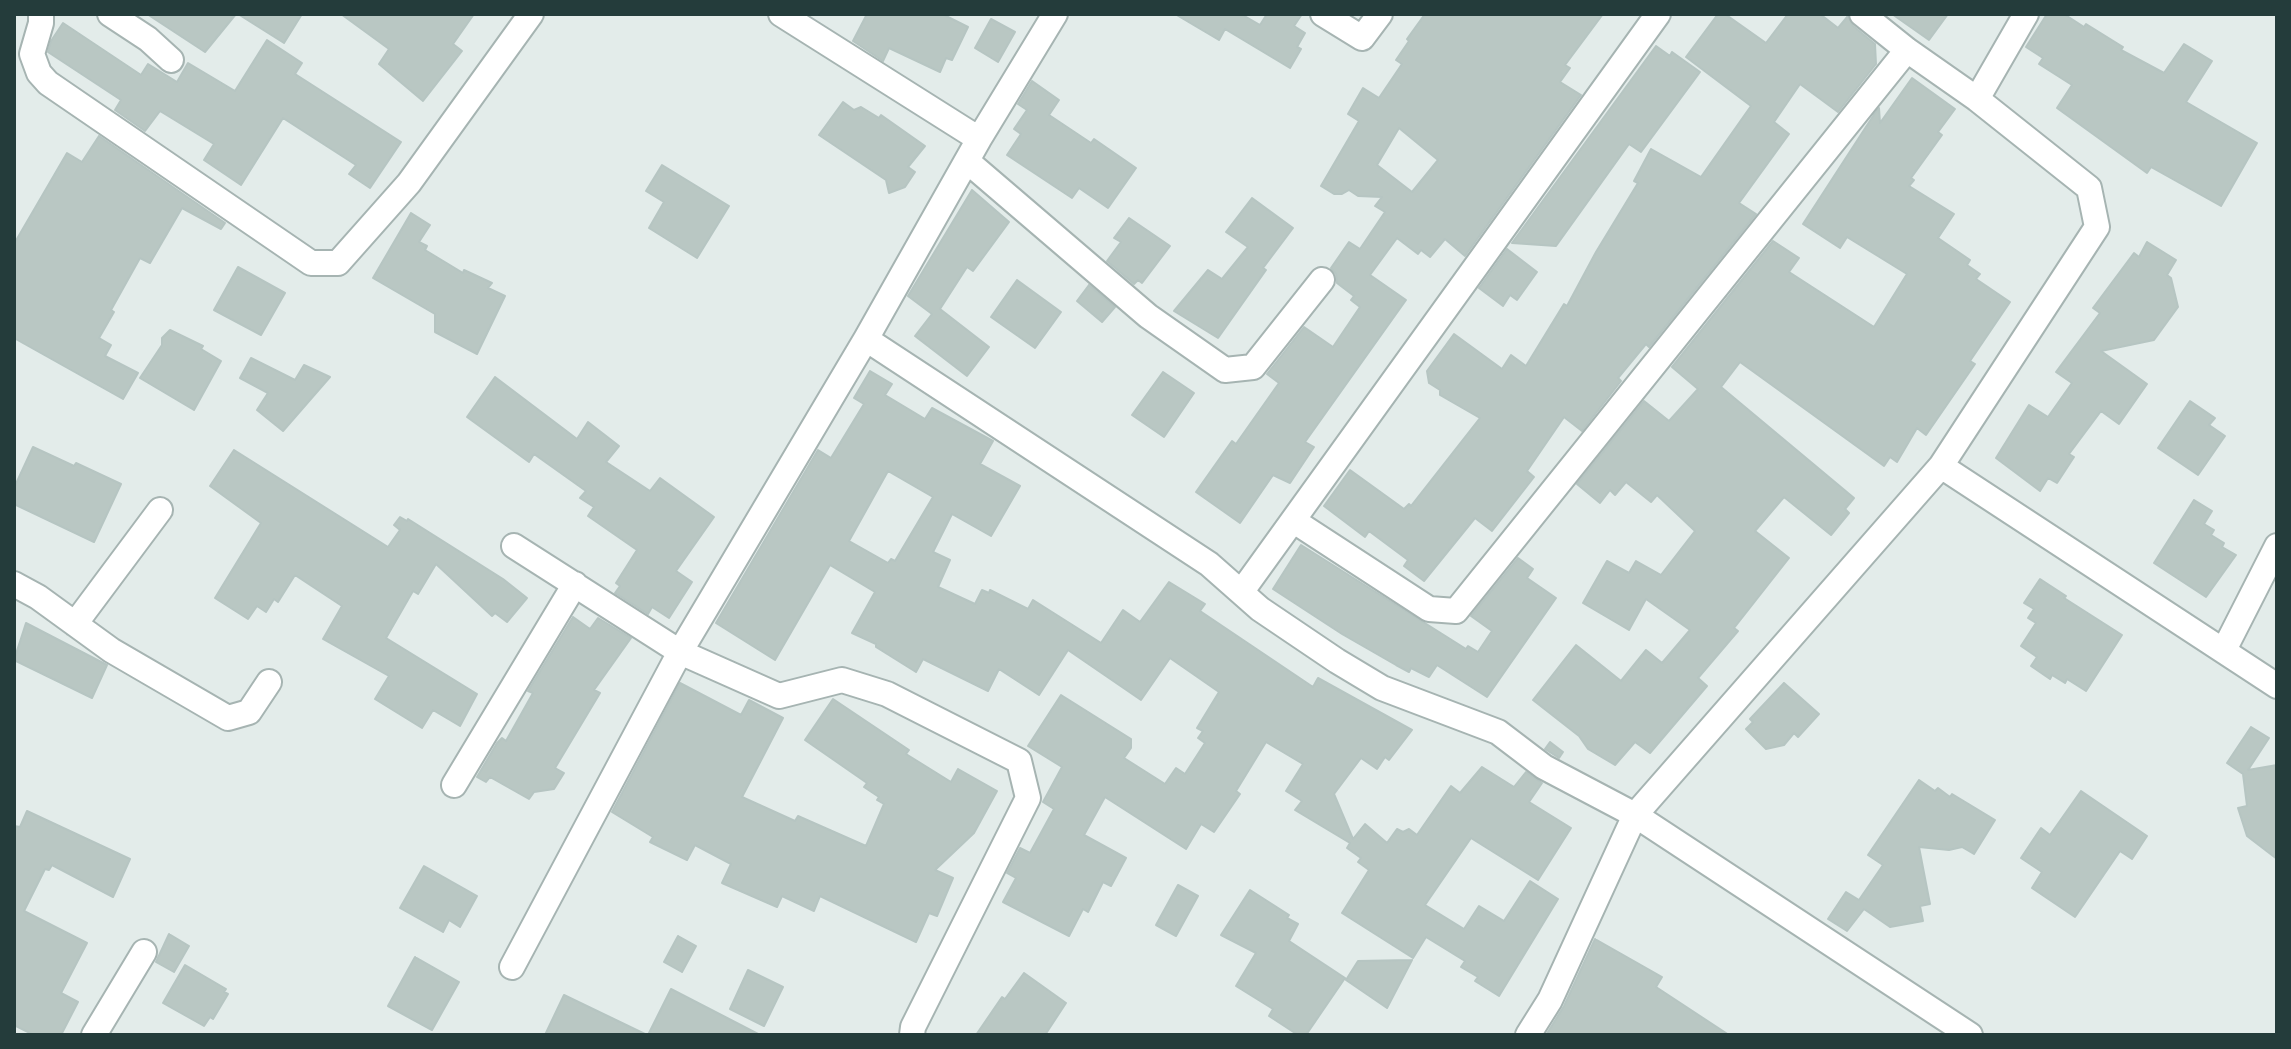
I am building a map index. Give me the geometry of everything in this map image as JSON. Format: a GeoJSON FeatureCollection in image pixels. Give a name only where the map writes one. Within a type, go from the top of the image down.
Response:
{"type":"FeatureCollection","features":[{"type":"Feature","properties":{"kind":"street"},"geometry":{"type":"LineString","coordinates":[[41,14],[32,54],[39,73],[48,83],[311,263],[338,263],[409,183],[531,14]]}},
{"type":"Feature","properties":{"kind":"street"},"geometry":{"type":"LineString","coordinates":[[110,14],[148,39],[171,60]]}},
{"type":"Feature","properties":{"kind":"street"},"geometry":{"type":"LineString","coordinates":[[781,14],[979,139]]}},
{"type":"Feature","properties":{"kind":"street"},"geometry":{"type":"LineString","coordinates":[[512,967],[680,652],[1055,14]]}},
{"type":"Feature","properties":{"kind":"street"},"geometry":{"type":"LineString","coordinates":[[1323,14],[1362,38],[1380,14]]}},
{"type":"Feature","properties":{"kind":"street"},"geometry":{"type":"LineString","coordinates":[[1242,591],[1658,14]]}},
{"type":"Feature","properties":{"kind":"street"},"geometry":{"type":"LineString","coordinates":[[1528,1035],[1550,1000],[1635,815],[1941,466],[2097,227],[2089,188],[1977,99],[1862,14]]}},
{"type":"Feature","properties":{"kind":"street"},"geometry":{"type":"LineString","coordinates":[[1977,99],[2026,14]]}},
{"type":"Feature","properties":{"kind":"street"},"geometry":{"type":"LineString","coordinates":[[1294,521],[1429,609],[1456,611],[1907,50]]}},
{"type":"Feature","properties":{"kind":"street"},"geometry":{"type":"LineString","coordinates":[[967,161],[1148,316],[1225,370],[1253,367],[1322,280]]}},
{"type":"Feature","properties":{"kind":"street"},"geometry":{"type":"LineString","coordinates":[[866,339],[1209,564],[1260,609],[1382,688],[1498,732],[1544,767],[1635,815],[1970,1035]]}},
{"type":"Feature","properties":{"kind":"street"},"geometry":{"type":"LineString","coordinates":[[1941,466],[2277,686]]}},
{"type":"Feature","properties":{"kind":"street"},"geometry":{"type":"LineString","coordinates":[[75,624],[160,510]]}},
{"type":"Feature","properties":{"kind":"street"},"geometry":{"type":"LineString","coordinates":[[514,546],[680,652],[779,696],[842,680],[887,694],[1019,761],[1028,798],[912,1035]]}},
{"type":"Feature","properties":{"kind":"street"},"geometry":{"type":"LineString","coordinates":[[2224,650],[2277,546]]}},
{"type":"Feature","properties":{"kind":"street"},"geometry":{"type":"LineString","coordinates":[[14,584],[38,597],[111,650],[228,718],[249,712],[269,682]]}},
{"type":"Feature","properties":{"kind":"street"},"geometry":{"type":"LineString","coordinates":[[454,785],[575,584]]}},
{"type":"Feature","properties":{"kind":"street"},"geometry":{"type":"LineString","coordinates":[[94,1035],[144,952]]}},
{"type":"Feature","properties":{"kind":"building"},"geometry":{"type":"Polygon","coordinates":[[[147,14],[236,14],[205,52],[147,14]]]}},
{"type":"Feature","properties":{"kind":"building"},"geometry":{"type":"Polygon","coordinates":[[[238,14],[302,14],[284,43],[238,14]]]}},
{"type":"Feature","properties":{"kind":"building"},"geometry":{"type":"Polygon","coordinates":[[[341,14],[474,14],[453,44],[462,51],[423,101],[379,64],[389,49],[341,14]]]}},
{"type":"Feature","properties":{"kind":"building"},"geometry":{"type":"Polygon","coordinates":[[[867,14],[942,14],[968,27],[952,60],[946,58],[940,72],[889,48],[883,61],[853,41],[867,14]]]}},
{"type":"Feature","properties":{"kind":"building"},"geometry":{"type":"Polygon","coordinates":[[[1175,14],[1241,14],[1260,25],[1267,14],[1302,14],[1294,26],[1305,33],[1297,47],[1301,49],[1290,68],[1225,29],[1219,40],[1175,14]]]}},
{"type":"Feature","properties":{"kind":"building"},"geometry":{"type":"Polygon","coordinates":[[[1425,14],[1603,14],[1565,65],[1570,68],[1560,82],[1581,95],[1465,256],[1445,239],[1430,257],[1421,250],[1418,254],[1397,238],[1370,275],[1406,300],[1305,442],[1314,447],[1290,483],[1273,475],[1240,523],[1196,492],[1232,441],[1236,444],[1279,383],[1267,374],[1304,327],[1333,347],[1360,307],[1351,300],[1354,296],[1337,283],[1336,274],[1331,268],[1349,242],[1360,249],[1385,212],[1375,206],[1382,197],[1358,196],[1349,190],[1334,194],[1321,186],[1359,121],[1348,114],[1363,88],[1379,98],[1402,64],[1396,60],[1409,41],[1407,39],[1425,14]],[[1399,128],[1377,165],[1412,192],[1438,160],[1399,128]]]}},
{"type":"Feature","properties":{"kind":"building"},"geometry":{"type":"Polygon","coordinates":[[[1718,14],[1725,14],[1766,43],[1788,14],[1820,14],[1838,28],[1848,16],[1853,26],[1875,44],[1876,64],[1838,112],[1800,84],[1774,122],[1789,134],[1739,203],[1756,214],[1649,347],[1646,344],[1618,378],[1621,381],[1582,431],[1564,417],[1527,471],[1534,477],[1492,531],[1475,518],[1424,581],[1404,566],[1408,560],[1369,531],[1365,537],[1324,506],[1350,470],[1404,509],[1409,504],[1411,506],[1480,418],[1440,395],[1440,390],[1429,383],[1427,371],[1454,334],[1502,369],[1511,355],[1526,366],[1564,304],[1567,306],[1638,183],[1634,181],[1651,149],[1701,177],[1751,106],[1686,57],[1718,14]]]}},
{"type":"Feature","properties":{"kind":"building"},"geometry":{"type":"Polygon","coordinates":[[[1892,14],[1948,14],[1929,40],[1892,14]]]}},
{"type":"Feature","properties":{"kind":"building"},"geometry":{"type":"Polygon","coordinates":[[[2047,14],[2064,14],[2084,27],[2086,24],[2123,47],[2121,50],[2164,73],[2184,44],[2212,61],[2186,102],[2257,143],[2221,206],[2151,167],[2147,173],[2057,108],[2072,85],[2039,64],[2043,58],[2026,47],[2047,14]]]}},
{"type":"Feature","properties":{"kind":"building"},"geometry":{"type":"Polygon","coordinates":[[[991,19],[1015,32],[998,62],[975,48],[991,19]]]}},
{"type":"Feature","properties":{"kind":"building"},"geometry":{"type":"Polygon","coordinates":[[[63,23],[141,75],[148,64],[177,82],[188,63],[235,91],[267,40],[302,63],[295,74],[401,142],[370,188],[349,174],[356,165],[283,118],[241,185],[204,160],[214,144],[160,111],[145,131],[115,110],[121,100],[48,52],[63,23]]]}},
{"type":"Feature","properties":{"kind":"building"},"geometry":{"type":"Polygon","coordinates":[[[1656,46],[1670,56],[1672,52],[1700,72],[1641,152],[1629,144],[1556,246],[1512,243],[1656,46]]]}},
{"type":"Feature","properties":{"kind":"building"},"geometry":{"type":"Polygon","coordinates":[[[1912,78],[1955,109],[1938,132],[1942,135],[1911,178],[1914,180],[1909,186],[1954,214],[1938,238],[1970,260],[1967,265],[1980,274],[1976,279],[2010,302],[1970,361],[1975,364],[1926,435],[1917,428],[1897,462],[1890,457],[1884,466],[1740,362],[1721,387],[1854,498],[1845,509],[1849,513],[1831,535],[1784,497],[1755,531],[1789,558],[1734,628],[1738,631],[1698,678],[1707,686],[1650,753],[1635,742],[1615,765],[1588,749],[1579,736],[1533,700],[1576,645],[1621,681],[1646,650],[1662,663],[1690,630],[1646,599],[1629,630],[1583,603],[1607,561],[1629,573],[1636,561],[1661,575],[1695,531],[1657,495],[1651,502],[1626,482],[1615,495],[1610,490],[1600,503],[1577,484],[1644,401],[1669,421],[1698,389],[1672,367],[1773,241],[1799,258],[1789,272],[1874,327],[1907,274],[1847,237],[1840,248],[1803,224],[1875,113],[1879,108],[1880,123],[1912,78]]]}},
{"type":"Feature","properties":{"kind":"building"},"geometry":{"type":"Polygon","coordinates":[[[1032,81],[1059,100],[1049,115],[1091,143],[1094,139],[1136,168],[1108,208],[1079,188],[1072,198],[1007,155],[1021,134],[1014,129],[1027,110],[1018,104],[1032,81]]]}},
{"type":"Feature","properties":{"kind":"building"},"geometry":{"type":"Polygon","coordinates":[[[843,102],[854,110],[861,107],[879,118],[881,115],[925,146],[908,167],[915,172],[905,187],[889,193],[886,180],[819,135],[843,102]]]}},
{"type":"Feature","properties":{"kind":"building"},"geometry":{"type":"Polygon","coordinates":[[[99,136],[225,223],[221,229],[182,208],[150,263],[140,258],[99,338],[111,345],[105,356],[138,373],[123,399],[14,338],[14,244],[67,153],[82,162],[99,136]]]}},
{"type":"Feature","properties":{"kind":"building"},"geometry":{"type":"Polygon","coordinates":[[[662,165],[729,206],[697,258],[649,228],[664,202],[646,191],[662,165]]]}},
{"type":"Feature","properties":{"kind":"building"},"geometry":{"type":"Polygon","coordinates":[[[972,190],[1009,222],[973,271],[967,267],[940,309],[989,347],[967,376],[915,336],[932,314],[908,296],[972,190]]]}},
{"type":"Feature","properties":{"kind":"building"},"geometry":{"type":"Polygon","coordinates":[[[1252,198],[1293,228],[1218,338],[1174,311],[1208,270],[1222,279],[1248,247],[1226,232],[1252,198]]]}},
{"type":"Feature","properties":{"kind":"building"},"geometry":{"type":"Polygon","coordinates":[[[411,213],[430,225],[419,242],[427,246],[425,250],[463,273],[464,270],[492,283],[488,288],[505,296],[477,354],[435,332],[435,314],[373,278],[411,213]]]}},
{"type":"Feature","properties":{"kind":"building"},"geometry":{"type":"Polygon","coordinates":[[[1129,218],[1170,246],[1142,283],[1138,280],[1134,284],[1107,261],[1121,242],[1114,238],[1129,218]]]}},
{"type":"Feature","properties":{"kind":"building"},"geometry":{"type":"Polygon","coordinates":[[[2147,242],[2176,260],[2167,275],[2171,278],[2178,307],[2154,340],[2101,351],[2147,384],[2119,424],[2101,411],[2069,454],[2074,457],[2057,483],[2048,478],[2040,491],[1996,458],[2029,405],[2048,417],[2072,383],[2056,372],[2100,313],[2093,308],[2134,253],[2139,257],[2147,242]]]}},
{"type":"Feature","properties":{"kind":"building"},"geometry":{"type":"Polygon","coordinates":[[[1507,249],[1537,272],[1517,300],[1510,295],[1503,306],[1479,288],[1507,249]]]}},
{"type":"Feature","properties":{"kind":"building"},"geometry":{"type":"Polygon","coordinates":[[[238,267],[285,293],[261,335],[214,310],[238,267]]]}},
{"type":"Feature","properties":{"kind":"building"},"geometry":{"type":"Polygon","coordinates":[[[1017,280],[1061,312],[1035,348],[991,317],[1017,280]]]}},
{"type":"Feature","properties":{"kind":"building"},"geometry":{"type":"Polygon","coordinates":[[[1089,285],[1115,307],[1102,322],[1077,301],[1089,285]]]}},
{"type":"Feature","properties":{"kind":"building"},"geometry":{"type":"Polygon","coordinates":[[[170,330],[203,346],[201,349],[221,361],[194,410],[140,378],[162,345],[162,338],[170,330]]]}},
{"type":"Feature","properties":{"kind":"building"},"geometry":{"type":"Polygon","coordinates":[[[251,358],[295,380],[304,365],[330,377],[283,431],[257,410],[268,393],[240,378],[251,358]]]}},
{"type":"Feature","properties":{"kind":"building"},"geometry":{"type":"Polygon","coordinates":[[[870,371],[892,384],[885,395],[925,419],[932,408],[993,441],[980,464],[1020,486],[991,536],[952,514],[933,552],[950,560],[938,587],[975,604],[982,590],[989,593],[990,590],[1028,609],[1033,600],[1101,643],[1123,610],[1140,622],[1169,582],[1205,604],[1200,611],[1313,687],[1318,678],[1412,730],[1389,760],[1385,757],[1377,769],[1361,758],[1334,794],[1353,839],[1365,824],[1387,843],[1397,829],[1403,832],[1409,829],[1417,835],[1451,786],[1460,793],[1482,767],[1514,787],[1526,772],[1542,783],[1529,802],[1571,828],[1538,880],[1471,838],[1425,905],[1464,929],[1479,906],[1504,921],[1530,881],[1558,899],[1499,996],[1475,981],[1478,977],[1461,967],[1465,961],[1426,937],[1413,958],[1342,913],[1369,870],[1358,862],[1361,858],[1347,848],[1350,843],[1295,810],[1302,801],[1286,791],[1303,764],[1266,742],[1236,791],[1240,794],[1214,832],[1201,824],[1186,849],[1105,797],[1084,835],[1126,858],[1111,886],[1103,882],[1088,912],[1083,909],[1069,936],[1003,902],[1016,878],[1007,873],[1020,848],[1030,853],[1054,809],[1043,802],[1062,767],[1028,746],[1061,695],[1131,739],[1131,748],[1124,758],[1165,784],[1176,768],[1185,774],[1205,743],[1198,738],[1203,731],[1197,728],[1219,692],[1170,658],[1141,700],[1068,650],[1039,695],[999,669],[988,691],[923,659],[916,672],[876,647],[876,644],[852,633],[875,592],[830,565],[775,660],[716,623],[818,450],[831,458],[864,404],[854,398],[870,371]],[[888,471],[849,541],[888,563],[891,559],[895,561],[933,497],[888,471]]]}},
{"type":"Feature","properties":{"kind":"building"},"geometry":{"type":"Polygon","coordinates":[[[1163,372],[1194,393],[1164,437],[1132,415],[1163,372]]]}},
{"type":"Feature","properties":{"kind":"building"},"geometry":{"type":"Polygon","coordinates":[[[495,377],[577,439],[588,422],[619,446],[606,462],[650,491],[660,478],[714,517],[676,571],[692,582],[669,618],[652,607],[648,614],[615,593],[620,586],[616,583],[637,550],[588,516],[594,507],[580,498],[586,491],[534,454],[529,462],[467,417],[495,377]]]}},
{"type":"Feature","properties":{"kind":"building"},"geometry":{"type":"Polygon","coordinates":[[[2190,401],[2215,418],[2209,425],[2225,436],[2198,475],[2158,448],[2190,401]]]}},
{"type":"Feature","properties":{"kind":"building"},"geometry":{"type":"Polygon","coordinates":[[[33,447],[121,484],[94,542],[14,504],[14,488],[33,447]]]}},
{"type":"Feature","properties":{"kind":"building"},"geometry":{"type":"Polygon","coordinates":[[[234,450],[388,547],[400,530],[394,525],[400,517],[408,519],[503,579],[527,598],[507,622],[495,613],[492,616],[436,564],[418,594],[413,591],[386,638],[477,694],[460,726],[433,710],[422,728],[375,699],[389,676],[323,639],[342,606],[295,575],[278,602],[274,599],[266,612],[257,606],[248,619],[215,598],[261,523],[210,486],[234,450]]]}},
{"type":"Feature","properties":{"kind":"building"},"geometry":{"type":"Polygon","coordinates":[[[2194,500],[2212,511],[2204,524],[2214,530],[2211,535],[2224,543],[2222,547],[2236,555],[2206,597],[2154,563],[2194,500]]]}},
{"type":"Feature","properties":{"kind":"building"},"geometry":{"type":"Polygon","coordinates":[[[1301,545],[1466,649],[1468,646],[1478,652],[1492,631],[1471,616],[1518,558],[1533,569],[1527,578],[1556,598],[1487,697],[1437,665],[1429,677],[1411,668],[1409,672],[1342,634],[1273,589],[1301,545]]]}},
{"type":"Feature","properties":{"kind":"building"},"geometry":{"type":"Polygon","coordinates":[[[2040,579],[2122,635],[2086,691],[2067,679],[2065,683],[2052,675],[2050,679],[2031,666],[2037,657],[2021,646],[2036,623],[2028,618],[2034,609],[2024,603],[2040,579]]]}},
{"type":"Feature","properties":{"kind":"building"},"geometry":{"type":"Polygon","coordinates":[[[573,617],[590,629],[598,618],[631,638],[594,690],[600,693],[555,768],[564,773],[554,789],[534,792],[529,799],[490,777],[486,782],[477,777],[497,743],[502,738],[506,741],[533,693],[528,691],[573,617]]]}},
{"type":"Feature","properties":{"kind":"building"},"geometry":{"type":"Polygon","coordinates":[[[26,623],[107,665],[92,698],[14,660],[26,623]]]}},
{"type":"Feature","properties":{"kind":"building"},"geometry":{"type":"Polygon","coordinates":[[[680,683],[741,715],[749,700],[783,718],[742,797],[795,821],[798,816],[866,846],[884,804],[864,787],[867,783],[805,740],[833,699],[909,750],[906,754],[951,782],[958,769],[997,791],[974,833],[935,870],[953,878],[937,916],[929,913],[916,942],[820,896],[814,911],[782,896],[777,907],[722,883],[731,864],[695,845],[687,860],[650,842],[653,837],[612,812],[680,683]]]}},
{"type":"Feature","properties":{"kind":"building"},"geometry":{"type":"Polygon","coordinates":[[[1784,683],[1819,714],[1798,737],[1794,733],[1784,745],[1766,749],[1746,729],[1753,722],[1750,719],[1784,683]]]}},
{"type":"Feature","properties":{"kind":"building"},"geometry":{"type":"Polygon","coordinates":[[[2251,727],[2269,738],[2248,770],[2277,765],[2277,859],[2247,836],[2238,808],[2247,806],[2243,774],[2227,763],[2251,727]]]}},
{"type":"Feature","properties":{"kind":"building"},"geometry":{"type":"Polygon","coordinates":[[[1550,742],[1563,752],[1559,758],[1545,749],[1550,742]]]}},
{"type":"Feature","properties":{"kind":"building"},"geometry":{"type":"Polygon","coordinates":[[[1919,780],[1935,791],[1938,788],[1950,797],[1952,794],[1995,820],[1974,854],[1962,847],[1949,850],[1919,847],[1930,904],[1920,906],[1923,921],[1890,927],[1864,909],[1847,931],[1828,919],[1846,892],[1859,900],[1883,865],[1868,855],[1919,780]]]}},
{"type":"Feature","properties":{"kind":"building"},"geometry":{"type":"Polygon","coordinates":[[[2081,791],[2147,836],[2132,859],[2120,851],[2075,917],[2032,888],[2042,872],[2021,858],[2041,828],[2050,835],[2081,791]]]}},
{"type":"Feature","properties":{"kind":"building"},"geometry":{"type":"Polygon","coordinates":[[[27,811],[130,859],[113,897],[52,865],[49,870],[45,869],[24,911],[87,943],[61,993],[78,1002],[61,1035],[34,1035],[14,1025],[14,826],[20,827],[27,811]]]}},
{"type":"Feature","properties":{"kind":"building"},"geometry":{"type":"Polygon","coordinates":[[[424,866],[477,896],[460,927],[449,920],[443,932],[400,908],[424,866]]]}},
{"type":"Feature","properties":{"kind":"building"},"geometry":{"type":"Polygon","coordinates":[[[1178,885],[1198,896],[1176,936],[1156,925],[1178,885]]]}},
{"type":"Feature","properties":{"kind":"building"},"geometry":{"type":"Polygon","coordinates":[[[1250,890],[1298,924],[1289,941],[1345,978],[1306,1035],[1298,1035],[1269,1016],[1273,1009],[1236,986],[1256,953],[1221,935],[1250,890]]]}},
{"type":"Feature","properties":{"kind":"building"},"geometry":{"type":"Polygon","coordinates":[[[169,934],[189,946],[174,972],[156,962],[169,934]]]}},
{"type":"Feature","properties":{"kind":"building"},"geometry":{"type":"Polygon","coordinates":[[[678,936],[696,946],[682,972],[664,962],[678,936]]]}},
{"type":"Feature","properties":{"kind":"building"},"geometry":{"type":"Polygon","coordinates":[[[1595,939],[1662,977],[1656,987],[1729,1035],[1546,1035],[1564,1006],[1595,939]]]}},
{"type":"Feature","properties":{"kind":"building"},"geometry":{"type":"Polygon","coordinates":[[[415,957],[459,982],[432,1030],[388,1006],[415,957]]]}},
{"type":"Feature","properties":{"kind":"building"},"geometry":{"type":"Polygon","coordinates":[[[1412,960],[1387,1008],[1346,980],[1358,961],[1412,960]]]}},
{"type":"Feature","properties":{"kind":"building"},"geometry":{"type":"Polygon","coordinates":[[[185,965],[226,989],[224,992],[228,994],[213,1019],[210,1017],[204,1026],[163,1003],[185,965]]]}},
{"type":"Feature","properties":{"kind":"building"},"geometry":{"type":"Polygon","coordinates":[[[748,970],[783,987],[764,1026],[730,1009],[748,970]]]}},
{"type":"Feature","properties":{"kind":"building"},"geometry":{"type":"Polygon","coordinates":[[[1024,973],[1066,1003],[1045,1035],[976,1035],[1002,997],[1005,999],[1024,973]]]}},
{"type":"Feature","properties":{"kind":"building"},"geometry":{"type":"Polygon","coordinates":[[[671,989],[760,1035],[648,1035],[671,989]]]}},
{"type":"Feature","properties":{"kind":"building"},"geometry":{"type":"Polygon","coordinates":[[[564,995],[647,1035],[545,1035],[564,995]]]}}]}
